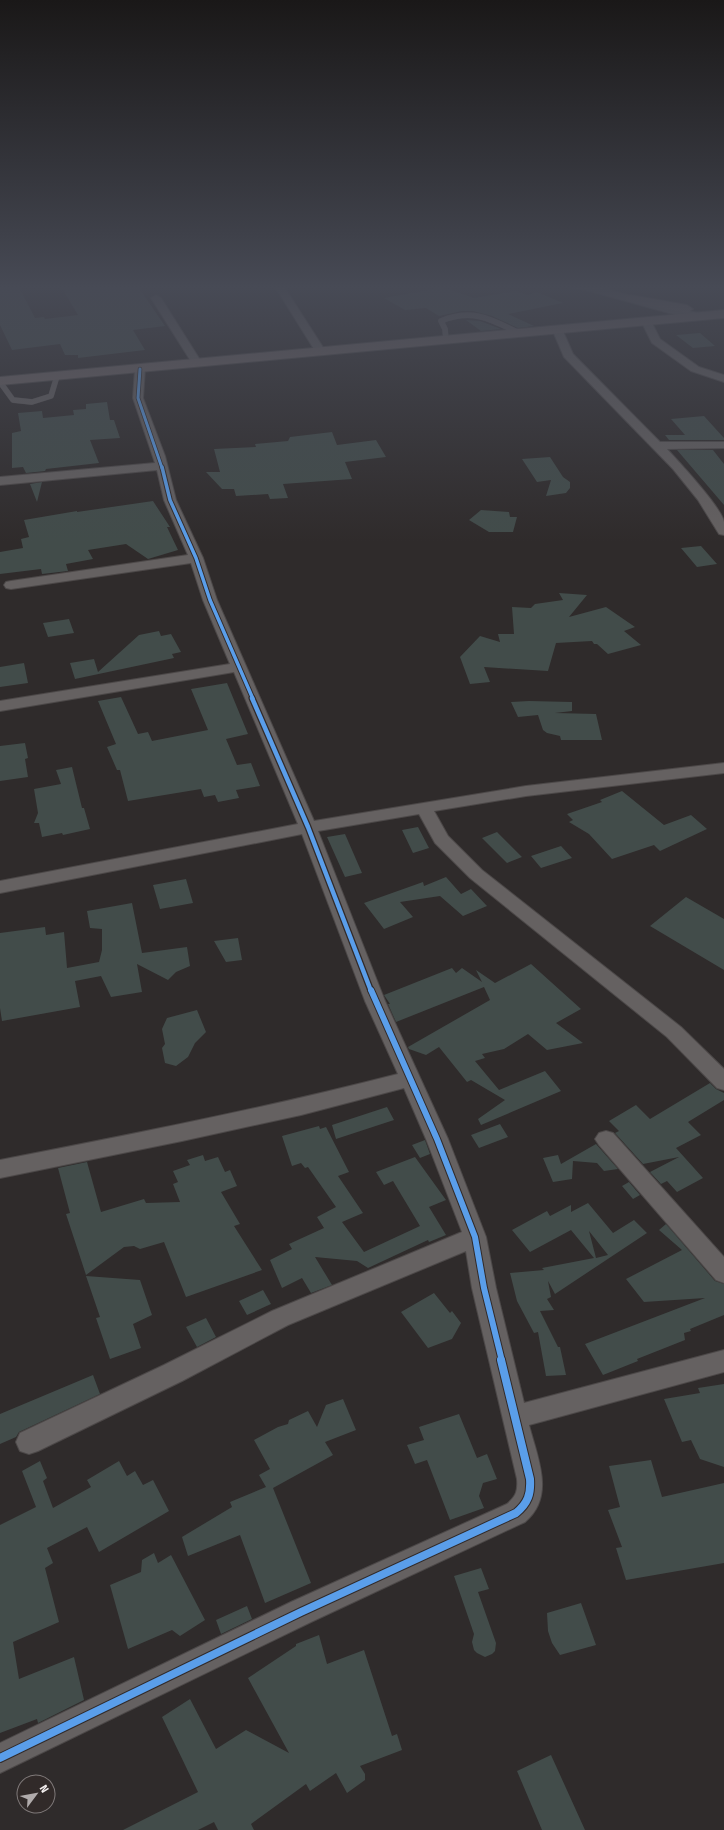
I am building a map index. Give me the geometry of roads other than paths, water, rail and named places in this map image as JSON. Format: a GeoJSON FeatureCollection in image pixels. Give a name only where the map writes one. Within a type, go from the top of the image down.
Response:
{"type":"FeatureCollection","features":[{"type":"Feature","properties":{"kind":"highway"},"geometry":{"type":"LineString","coordinates":[[0,382],[123,370]]}},
{"type":"Feature","properties":{"kind":"street"},"geometry":{"type":"LineString","coordinates":[[0,1758],[301,1612],[516,1513],[528,1502],[531,1493],[530,1479],[484,1288],[475,1237],[437,1139],[375,1001],[308,827],[210,600],[196,558],[170,500],[162,466],[138,398],[140,370]]}},
{"type":"Feature","properties":{"kind":"street"},"geometry":{"type":"LineString","coordinates":[[583,370],[677,466],[703,498],[724,531]]}},
{"type":"Feature","properties":{"kind":"street"},"geometry":{"type":"LineString","coordinates":[[699,370],[724,379]]}},
{"type":"Feature","properties":{"kind":"street"},"geometry":{"type":"LineString","coordinates":[[657,446],[724,445]]}},
{"type":"Feature","properties":{"kind":"street"},"geometry":{"type":"LineString","coordinates":[[0,481],[162,466]]}},
{"type":"Feature","properties":{"kind":"street"},"geometry":{"type":"LineString","coordinates":[[11,585],[196,558]]}},
{"type":"Feature","properties":{"kind":"street"},"geometry":{"type":"LineString","coordinates":[[0,706],[239,667]]}},
{"type":"Feature","properties":{"kind":"street"},"geometry":{"type":"LineString","coordinates":[[0,887],[308,827],[526,791],[724,768]]}},
{"type":"Feature","properties":{"kind":"street"},"geometry":{"type":"LineString","coordinates":[[424,808],[440,839],[476,874],[674,1032],[724,1082]]}},
{"type":"Feature","properties":{"kind":"street"},"geometry":{"type":"LineString","coordinates":[[0,1169],[182,1133],[301,1107],[410,1079]]}},
{"type":"Feature","properties":{"kind":"street"},"geometry":{"type":"LineString","coordinates":[[606,1139],[724,1273]]}},
{"type":"Feature","properties":{"kind":"street"},"geometry":{"type":"LineString","coordinates":[[29,1442],[173,1373],[280,1318],[475,1237]]}},
{"type":"Feature","properties":{"kind":"street"},"geometry":{"type":"LineString","coordinates":[[515,1417],[724,1361]]}},
{"type":"Feature","properties":{"kind":"lane"},"geometry":{"type":"LineString","coordinates":[[0,382],[13,400],[22,402],[41,401],[51,396],[57,376]]}}]}
